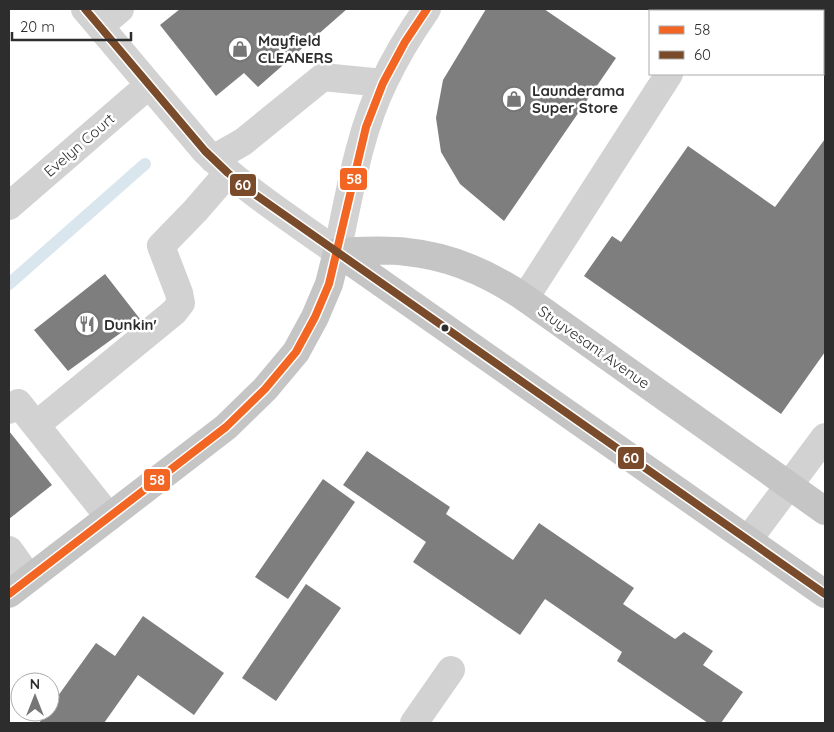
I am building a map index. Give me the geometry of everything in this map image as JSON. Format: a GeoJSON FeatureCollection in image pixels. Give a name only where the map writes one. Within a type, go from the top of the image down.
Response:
{"type":"FeatureCollection","features":[{"type":"Feature","properties":{"kind":"main road","name":"Stuyvesant Avenue"},"geometry":{"type":"LineString","coordinates":[[337,252],[371,250],[407,252],[442,258],[480,272],[525,298],[825,510]]}},
{"type":"Feature","properties":{"kind":"main road"},"geometry":{"type":"LineString","coordinates":[[19,586],[226,427],[265,389],[296,352],[315,318],[329,284],[337,252],[825,594]]}},
{"type":"Feature","properties":{"kind":"street"},"geometry":{"type":"LineString","coordinates":[[101,14],[149,85],[205,151],[253,193],[337,252],[366,127],[383,83],[405,42],[427,9]]}},
{"type":"Feature","properties":{"kind":"street"},"geometry":{"type":"LineString","coordinates":[[525,298],[667,75]]}},
{"type":"Feature","properties":{"kind":"street"},"geometry":{"type":"LineString","coordinates":[[36,425],[174,312],[181,303],[180,293],[161,246],[194,211],[220,166],[243,142],[322,77],[383,83]]}},
{"type":"Feature","properties":{"kind":"street","name":"Evelyn Court"},"geometry":{"type":"LineString","coordinates":[[9,206],[149,85]]}},
{"type":"Feature","properties":{"kind":"street"},"geometry":{"type":"LineString","coordinates":[[9,410],[18,403],[109,517]]}},
{"type":"Feature","properties":{"kind":"street"},"geometry":{"type":"LineString","coordinates":[[748,540],[825,437]]}},
{"type":"Feature","properties":{"kind":"street"},"geometry":{"type":"LineString","coordinates":[[9,550],[19,586]]}},
{"type":"Feature","properties":{"kind":"street"},"geometry":{"type":"LineString","coordinates":[[414,723],[450,670]]}},
{"type":"Feature","properties":{"kind":"building","name":"Mayfield CLEANERS"},"geometry":{"type":"Polygon","coordinates":[[[180,9],[347,9],[258,87],[244,73],[216,96],[160,25],[180,9]]]}},
{"type":"Feature","properties":{"kind":"building","name":"Launderama Super Store"},"geometry":{"type":"Polygon","coordinates":[[[486,9],[544,9],[616,58],[504,221],[460,184],[441,152],[436,118],[443,80],[486,9]]]}},
{"type":"Feature","properties":{"kind":"building"},"geometry":{"type":"Polygon","coordinates":[[[825,139],[825,352],[781,414],[584,276],[612,236],[621,242],[688,146],[775,207],[825,139]]]}},
{"type":"Feature","properties":{"kind":"building","name":"Dunkin'"},"geometry":{"type":"Polygon","coordinates":[[[105,274],[140,319],[68,371],[34,330],[105,274]]]}},
{"type":"Feature","properties":{"kind":"building"},"geometry":{"type":"Polygon","coordinates":[[[9,431],[52,485],[9,519],[9,431]]]}},
{"type":"Feature","properties":{"kind":"building"},"geometry":{"type":"Polygon","coordinates":[[[367,451],[450,507],[446,514],[513,560],[539,523],[634,588],[623,604],[675,639],[684,632],[713,651],[703,665],[743,692],[721,723],[708,723],[617,661],[622,652],[545,599],[520,635],[413,562],[426,542],[343,485],[367,451]]]}},
{"type":"Feature","properties":{"kind":"building"},"geometry":{"type":"Polygon","coordinates":[[[323,479],[355,502],[288,599],[255,577],[323,479]]]}},
{"type":"Feature","properties":{"kind":"building"},"geometry":{"type":"Polygon","coordinates":[[[306,584],[341,608],[276,701],[242,678],[306,584]]]}},
{"type":"Feature","properties":{"kind":"building"},"geometry":{"type":"Polygon","coordinates":[[[143,616],[224,673],[194,715],[138,675],[104,723],[39,723],[60,722],[60,693],[96,643],[115,656],[143,616]]]}},
{"type":"Feature","properties":{"kind":"waterway"},"geometry":{"type":"LineString","coordinates":[[9,284],[145,164]]}},
{"type":"Feature","properties":{"kind":"transit line","name":"60"},"geometry":{"type":"LineString","coordinates":[[85,9],[205,151],[253,193],[825,594]]}},
{"type":"Feature","properties":{"kind":"transit line","name":"58"},"geometry":{"type":"LineString","coordinates":[[9,594],[226,427],[265,389],[296,352],[315,317],[329,284],[366,127],[383,83],[405,42],[427,9]]}},
{"type":"Feature","properties":{"kind":"place","name":"Mayfield CLEANERS"},"geometry":{"type":"Point","coordinates":[240,49]}},
{"type":"Feature","properties":{"kind":"place","name":"Launderama Super Store"},"geometry":{"type":"Point","coordinates":[514,99]}},
{"type":"Feature","properties":{"kind":"place","name":"Dunkin'"},"geometry":{"type":"Point","coordinates":[87,324]}}]}
